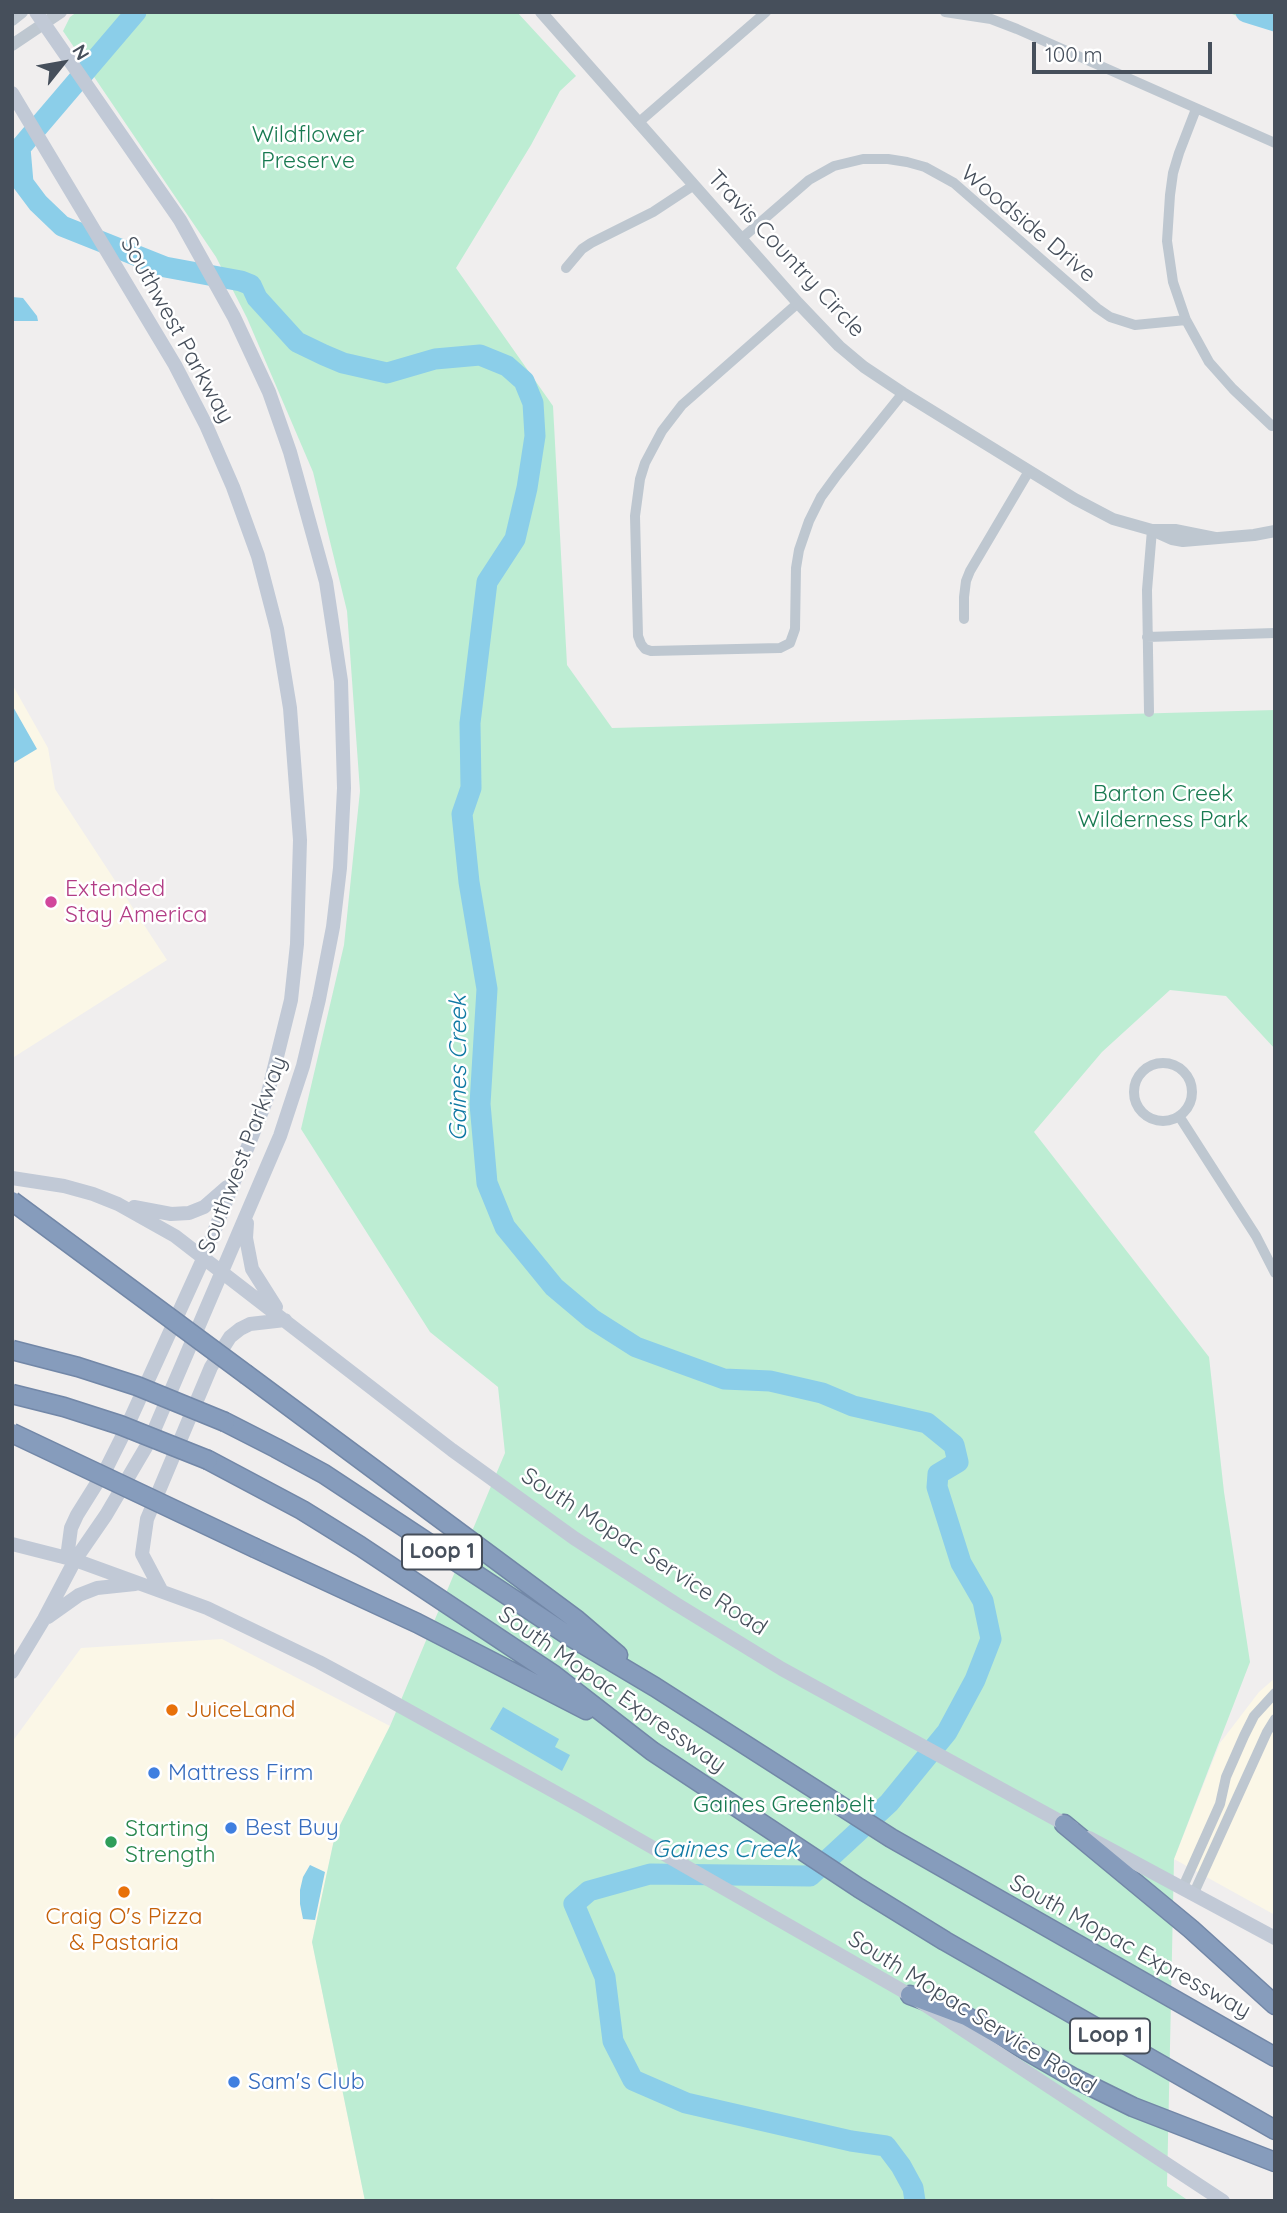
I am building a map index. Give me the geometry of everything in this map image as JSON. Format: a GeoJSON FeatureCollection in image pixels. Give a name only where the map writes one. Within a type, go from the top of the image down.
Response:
{"type":"FeatureCollection","features":[{"type":"Feature","properties":{"kind":"highway"},"geometry":{"type":"LineString","coordinates":[[12,1201],[577,1620],[655,1687]]}},
{"type":"Feature","properties":{"kind":"highway","name":"South Mopac Expressway"},"geometry":{"type":"LineString","coordinates":[[12,1350],[78,1367],[137,1387],[225,1422],[276,1448],[324,1475],[566,1634],[655,1687],[879,1831],[1275,2057]]}},
{"type":"Feature","properties":{"kind":"highway","name":"South Mopac Expressway"},"geometry":{"type":"LineString","coordinates":[[12,1394],[120,1425],[208,1460],[302,1510],[554,1675],[652,1751],[838,1875],[945,1941],[1275,2130]]}},
{"type":"Feature","properties":{"kind":"highway"},"geometry":{"type":"LineString","coordinates":[[12,1433],[417,1623],[544,1690],[618,1725]]}},
{"type":"Feature","properties":{"kind":"highway"},"geometry":{"type":"LineString","coordinates":[[1065,1824],[1191,1929],[1275,2005]]}},
{"type":"Feature","properties":{"kind":"highway"},"geometry":{"type":"LineString","coordinates":[[910,1995],[965,2016],[1074,2078],[1133,2107],[1275,2162]]}},
{"type":"Feature","properties":{"kind":"main road","name":"Southwest Parkway"},"geometry":{"type":"LineString","coordinates":[[12,1672],[44,1619],[72,1555],[86,1542],[106,1515],[149,1442],[280,1136],[303,1066],[333,927],[340,869],[344,788],[341,681],[326,583],[290,452],[269,393],[206,264],[157,185],[40,18]]}},
{"type":"Feature","properties":{"kind":"main road","name":"Southwest Parkway"},"geometry":{"type":"LineString","coordinates":[[15,99],[181,377],[233,487],[258,556],[277,629],[290,708],[300,853],[298,944],[291,1000],[266,1101],[204,1257],[124,1433],[71,1528],[72,1555]]}},
{"type":"Feature","properties":{"kind":"main road","name":"South Mopac Service Road"},"geometry":{"type":"LineString","coordinates":[[12,1178],[64,1186],[118,1204],[175,1236],[452,1450],[574,1538],[676,1604],[782,1669],[1275,1938]]}},
{"type":"Feature","properties":{"kind":"main road"},"geometry":{"type":"LineString","coordinates":[[118,1204],[171,1214],[189,1213],[204,1207],[233,1181]]}},
{"type":"Feature","properties":{"kind":"main road"},"geometry":{"type":"LineString","coordinates":[[161,1590],[142,1554],[147,1519],[211,1367],[230,1337],[240,1329],[250,1324],[285,1320],[251,1269],[246,1238],[247,1213]]}},
{"type":"Feature","properties":{"kind":"main road","name":"South Mopac Service Road"},"geometry":{"type":"LineString","coordinates":[[12,1544],[72,1555],[207,1608],[318,1662],[582,1807],[910,1995],[1223,2201]]}},
{"type":"Feature","properties":{"kind":"main road"},"geometry":{"type":"LineString","coordinates":[[44,1619],[79,1595],[97,1588],[139,1583]]}},
{"type":"Feature","properties":{"kind":"street"},"geometry":{"type":"LineString","coordinates":[[12,20],[23,12]]}},
{"type":"Feature","properties":{"kind":"street"},"geometry":{"type":"LineString","coordinates":[[12,45],[40,18],[61,12]]}},
{"type":"Feature","properties":{"kind":"street","name":"Travis Country Circle"},"geometry":{"type":"LineString","coordinates":[[541,12],[798,303],[839,346],[864,367],[1097,511],[1152,530],[1175,530],[1215,538],[1275,531]]}},
{"type":"Feature","properties":{"kind":"street"},"geometry":{"type":"LineString","coordinates":[[639,123],[766,12]]}},
{"type":"Feature","properties":{"kind":"street"},"geometry":{"type":"LineString","coordinates":[[945,12],[991,19],[1017,29],[1275,143]]}},
{"type":"Feature","properties":{"kind":"street"},"geometry":{"type":"LineString","coordinates":[[1196,109],[1173,173],[1168,218],[1173,282],[1186,320],[1215,368],[1272,426]]}},
{"type":"Feature","properties":{"kind":"street","name":"Woodside Drive"},"geometry":{"type":"LineString","coordinates":[[741,239],[810,180],[834,166],[863,159],[906,162],[925,167],[954,183],[1110,317],[1135,325],[1186,320]]}},
{"type":"Feature","properties":{"kind":"street"},"geometry":{"type":"LineString","coordinates":[[566,268],[582,249],[591,243],[653,212],[694,185]]}},
{"type":"Feature","properties":{"kind":"street"},"geometry":{"type":"LineString","coordinates":[[798,303],[682,405],[662,431],[645,463],[635,516],[640,645],[651,652],[779,648],[790,643],[795,629],[796,568],[809,521],[821,497],[837,475],[903,393]]}},
{"type":"Feature","properties":{"kind":"street"},"geometry":{"type":"LineString","coordinates":[[964,619],[965,581],[1029,471]]}},
{"type":"Feature","properties":{"kind":"street"},"geometry":{"type":"LineString","coordinates":[[1149,712],[1147,590],[1152,530]]}},
{"type":"Feature","properties":{"kind":"street"},"geometry":{"type":"LineString","coordinates":[[1147,637],[1275,633]]}},
{"type":"Feature","properties":{"kind":"street"},"geometry":{"type":"LineString","coordinates":[[1171,1064],[1187,1075],[1191,1084],[1190,1102],[1179,1116],[1171,1120],[1153,1119],[1139,1108],[1134,1088],[1137,1079],[1151,1065],[1171,1064]]}},
{"type":"Feature","properties":{"kind":"street"},"geometry":{"type":"LineString","coordinates":[[1179,1116],[1256,1236],[1275,1273]]}},
{"type":"Feature","properties":{"kind":"street"},"geometry":{"type":"LineString","coordinates":[[1188,1892],[1220,1804],[1226,1777],[1254,1716],[1275,1693]]}},
{"type":"Feature","properties":{"kind":"street"},"geometry":{"type":"LineString","coordinates":[[1188,1892],[1233,1810],[1275,1719]]}},
{"type":"Feature","properties":{"kind":"street"},"geometry":{"type":"LineString","coordinates":[[1220,1804],[1233,1810]]}},
{"type":"Feature","properties":{"kind":"shaded area"},"geometry":{"type":"Polygon","coordinates":[[[12,684],[48,748],[55,789],[167,960],[14,1057],[12,1055],[12,684]]]}},
{"type":"Feature","properties":{"kind":"shaded area"},"geometry":{"type":"Polygon","coordinates":[[[222,1639],[390,1726],[335,1835],[312,1942],[365,2201],[218,2201],[212,2198],[205,2201],[12,2201],[12,1742],[81,1648],[222,1639]]]}},
{"type":"Feature","properties":{"kind":"shaded area"},"geometry":{"type":"Polygon","coordinates":[[[1275,1678],[1275,1915],[1174,1859],[1220,1743],[1259,1692],[1275,1678]]]}},
{"type":"Feature","properties":{"kind":"green space","name":"Gaines Greenbelt"},"geometry":{"type":"Polygon","coordinates":[[[77,12],[517,12],[576,76],[560,91],[531,145],[456,268],[553,406],[567,665],[612,728],[1275,710],[1275,1049],[1226,996],[1170,990],[1102,1052],[1034,1132],[1209,1357],[1224,1492],[1250,1662],[1174,1859],[1167,2186],[1189,2201],[365,2201],[312,1942],[335,1835],[390,1726],[505,1453],[498,1387],[430,1332],[301,1129],[344,945],[360,791],[347,611],[313,472],[247,318],[216,257],[63,31],[70,17],[77,12]]]}},
{"type":"Feature","properties":{"kind":"green space"},"geometry":{"type":"Polygon","coordinates":[[[1227,12],[1275,12],[1275,31],[1227,12]]]}},
{"type":"Feature","properties":{"kind":"water"},"geometry":{"type":"Polygon","coordinates":[[[12,297],[23,298],[38,321],[12,321],[12,297]]]}},
{"type":"Feature","properties":{"kind":"water"},"geometry":{"type":"Polygon","coordinates":[[[12,705],[37,749],[12,764],[12,705]]]}},
{"type":"Feature","properties":{"kind":"water"},"geometry":{"type":"Polygon","coordinates":[[[503,1707],[559,1739],[555,1747],[570,1755],[562,1771],[490,1729],[503,1707]]]}},
{"type":"Feature","properties":{"kind":"water"},"geometry":{"type":"Polygon","coordinates":[[[310,1865],[325,1872],[315,1920],[303,1919],[300,1904],[303,1877],[310,1865]]]}},
{"type":"Feature","properties":{"kind":"waterway","name":"Gaines Creek"},"geometry":{"type":"LineString","coordinates":[[136,12],[20,148],[23,183],[38,203],[62,226],[165,267],[251,285],[257,298],[297,342],[343,363],[387,373],[435,359],[480,355],[507,366],[524,381],[533,403],[535,436],[515,539],[487,582],[470,723],[471,788],[462,814],[469,882],[487,989],[480,1104],[487,1183],[505,1227],[554,1287],[592,1319],[636,1347],[724,1379],[770,1381],[822,1393],[853,1406],[927,1423],[954,1445],[958,1462],[938,1474],[937,1487],[961,1563],[983,1601],[991,1639],[975,1680],[947,1732],[889,1803],[810,1876],[650,1874],[589,1891],[574,1904],[605,1977],[613,2041],[633,2080],[686,2103],[851,2141],[886,2146],[913,2188],[915,2201]]}},
{"type":"Feature","properties":{"kind":"waterway"},"geometry":{"type":"LineString","coordinates":[[1246,12],[1275,21]]}},
{"type":"Feature","properties":{"kind":"waterway"},"geometry":{"type":"LineString","coordinates":[[12,180],[23,183]]}},
{"type":"Feature","properties":{"kind":"place","name":"Extended Stay America"},"geometry":{"type":"Point","coordinates":[51,902]}},
{"type":"Feature","properties":{"kind":"place","name":"JuiceLand"},"geometry":{"type":"Point","coordinates":[172,1710]}},
{"type":"Feature","properties":{"kind":"place","name":"Mattress Firm"},"geometry":{"type":"Point","coordinates":[154,1773]}},
{"type":"Feature","properties":{"kind":"place","name":"Best Buy"},"geometry":{"type":"Point","coordinates":[231,1828]}},
{"type":"Feature","properties":{"kind":"place","name":"Starting Strength"},"geometry":{"type":"Point","coordinates":[111,1842]}},
{"type":"Feature","properties":{"kind":"place","name":"Craig O's Pizza & Pastaria"},"geometry":{"type":"Point","coordinates":[124,1892]}},
{"type":"Feature","properties":{"kind":"place","name":"Sam's Club"},"geometry":{"type":"Point","coordinates":[234,2082]}},
{"type":"Feature","properties":{"kind":"park label","name":"Wildflower Preserve"},"geometry":{"type":"Point","coordinates":[308,148]}},
{"type":"Feature","properties":{"kind":"park label","name":"Barton Creek Wilderness Park"},"geometry":{"type":"Point","coordinates":[1163,807]}}]}
